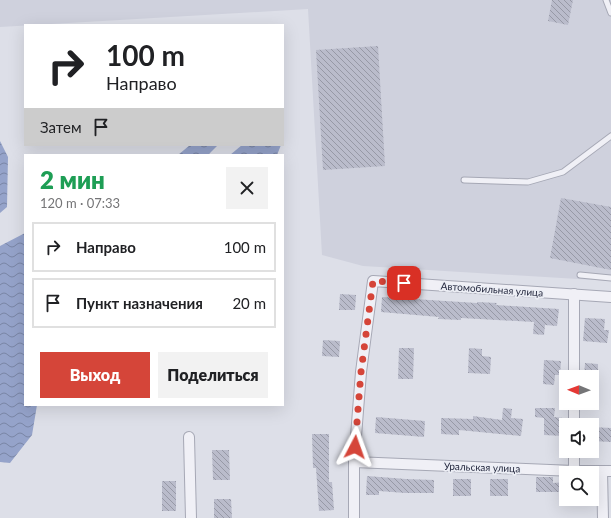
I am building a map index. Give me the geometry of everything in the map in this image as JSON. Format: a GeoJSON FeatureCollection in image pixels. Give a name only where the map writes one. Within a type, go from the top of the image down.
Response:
{"type":"FeatureCollection","features":[{"type":"Feature","properties":{"kind":"street","name":"Автомобильная улица"},"geometry":{"type":"LineString","coordinates":[[354,462],[361,372],[373,281],[611,297]]}},
{"type":"Feature","properties":{"kind":"street"},"geometry":{"type":"LineString","coordinates":[[574,294],[574,370]]}},
{"type":"Feature","properties":{"kind":"street"},"geometry":{"type":"LineString","coordinates":[[189,437],[191,518]]}},
{"type":"Feature","properties":{"kind":"street"},"geometry":{"type":"LineString","coordinates":[[354,462],[354,518]]}},
{"type":"Feature","properties":{"kind":"street","name":"Уральская улица"},"geometry":{"type":"LineString","coordinates":[[354,462],[559,470]]}},
{"type":"Feature","properties":{"kind":"street"},"geometry":{"type":"LineString","coordinates":[[603,518],[607,471]]}},
{"type":"Feature","properties":{"kind":"lane"},"geometry":{"type":"LineString","coordinates":[[606,0],[611,13]]}},
{"type":"Feature","properties":{"kind":"lane"},"geometry":{"type":"LineString","coordinates":[[464,180],[528,182],[563,172],[611,136]]}},
{"type":"Feature","properties":{"kind":"lane"},"geometry":{"type":"LineString","coordinates":[[580,275],[611,278]]}},
{"type":"Feature","properties":{"kind":"shaded area"},"geometry":{"type":"Polygon","coordinates":[[[0,0],[611,0],[611,281],[363,266],[322,255],[308,9],[51,24],[24,24],[24,26],[0,27],[0,0]]]}},
{"type":"Feature","properties":{"kind":"water"},"geometry":{"type":"Polygon","coordinates":[[[0,141],[8,157],[7,207],[0,213],[0,141]]]}},
{"type":"Feature","properties":{"kind":"water"},"geometry":{"type":"Polygon","coordinates":[[[189,146],[217,146],[209,154],[179,154],[189,146]]]}},
{"type":"Feature","properties":{"kind":"water"},"geometry":{"type":"Polygon","coordinates":[[[241,146],[281,146],[277,154],[231,154],[241,146]]]}},
{"type":"Feature","properties":{"kind":"water"},"geometry":{"type":"Polygon","coordinates":[[[24,234],[24,406],[37,406],[32,435],[10,463],[0,462],[0,246],[24,234]]]}},
{"type":"Feature","properties":{"kind":"building"},"geometry":{"type":"Polygon","coordinates":[[[552,0],[573,0],[568,25],[548,21],[552,0]]]}},
{"type":"Feature","properties":{"kind":"building"},"geometry":{"type":"Polygon","coordinates":[[[378,46],[385,166],[323,170],[316,50],[378,46]]]}},
{"type":"Feature","properties":{"kind":"building"},"geometry":{"type":"Polygon","coordinates":[[[561,198],[611,207],[611,270],[550,258],[561,198]]]}},
{"type":"Feature","properties":{"kind":"building"},"geometry":{"type":"Polygon","coordinates":[[[340,294],[356,295],[355,310],[339,310],[340,294]]]}},
{"type":"Feature","properties":{"kind":"building"},"geometry":{"type":"Polygon","coordinates":[[[382,297],[497,303],[496,305],[559,309],[557,326],[545,325],[544,335],[533,334],[534,322],[461,318],[461,320],[438,319],[439,317],[381,312],[382,297]]]}},
{"type":"Feature","properties":{"kind":"building"},"geometry":{"type":"Polygon","coordinates":[[[585,318],[605,319],[604,330],[609,330],[607,343],[583,341],[585,318]]]}},
{"type":"Feature","properties":{"kind":"building"},"geometry":{"type":"Polygon","coordinates":[[[323,340],[340,341],[339,357],[322,356],[323,340]]]}},
{"type":"Feature","properties":{"kind":"building"},"geometry":{"type":"Polygon","coordinates":[[[399,348],[414,348],[413,379],[398,379],[399,348]]]}},
{"type":"Feature","properties":{"kind":"building"},"geometry":{"type":"Polygon","coordinates":[[[469,348],[482,349],[482,356],[491,357],[490,374],[468,373],[469,348]]]}},
{"type":"Feature","properties":{"kind":"building"},"geometry":{"type":"Polygon","coordinates":[[[544,360],[561,361],[559,375],[555,375],[554,385],[543,384],[544,360]]]}},
{"type":"Feature","properties":{"kind":"building"},"geometry":{"type":"Polygon","coordinates":[[[585,363],[598,364],[598,370],[584,370],[585,363]]]}},
{"type":"Feature","properties":{"kind":"building"},"geometry":{"type":"Polygon","coordinates":[[[503,408],[512,409],[511,418],[523,419],[521,436],[459,430],[459,435],[441,434],[441,418],[473,419],[473,416],[502,420],[503,408]]]}},
{"type":"Feature","properties":{"kind":"building"},"geometry":{"type":"Polygon","coordinates":[[[535,408],[555,408],[554,417],[563,418],[559,418],[559,436],[544,435],[544,418],[535,417],[535,408]]]}},
{"type":"Feature","properties":{"kind":"building"},"geometry":{"type":"Polygon","coordinates":[[[376,417],[425,421],[424,437],[375,433],[376,417]]]}},
{"type":"Feature","properties":{"kind":"building"},"geometry":{"type":"Polygon","coordinates":[[[599,427],[611,428],[611,442],[599,441],[599,427]]]}},
{"type":"Feature","properties":{"kind":"building"},"geometry":{"type":"Polygon","coordinates":[[[312,434],[329,434],[329,482],[332,482],[334,510],[319,511],[316,468],[313,468],[312,434]]]}},
{"type":"Feature","properties":{"kind":"building"},"geometry":{"type":"Polygon","coordinates":[[[212,450],[229,450],[230,480],[213,480],[212,450]]]}},
{"type":"Feature","properties":{"kind":"building"},"geometry":{"type":"Polygon","coordinates":[[[367,476],[434,480],[434,493],[379,491],[379,495],[366,495],[367,476]]]}},
{"type":"Feature","properties":{"kind":"building"},"geometry":{"type":"Polygon","coordinates":[[[536,477],[553,477],[553,483],[559,483],[559,492],[536,492],[536,477]]]}},
{"type":"Feature","properties":{"kind":"building"},"geometry":{"type":"Polygon","coordinates":[[[453,479],[471,479],[471,496],[453,496],[453,479]]]}},
{"type":"Feature","properties":{"kind":"building"},"geometry":{"type":"Polygon","coordinates":[[[490,479],[508,479],[508,496],[490,496],[490,479]]]}},
{"type":"Feature","properties":{"kind":"building"},"geometry":{"type":"Polygon","coordinates":[[[162,481],[176,481],[176,511],[162,511],[162,481]]]}},
{"type":"Feature","properties":{"kind":"building"},"geometry":{"type":"Polygon","coordinates":[[[214,499],[231,499],[232,518],[214,518],[214,499]]]}},
{"type":"Feature","properties":{"kind":"route"},"geometry":{"type":"LineString","coordinates":[[355,447],[361,372],[373,281],[404,283]]}}]}
